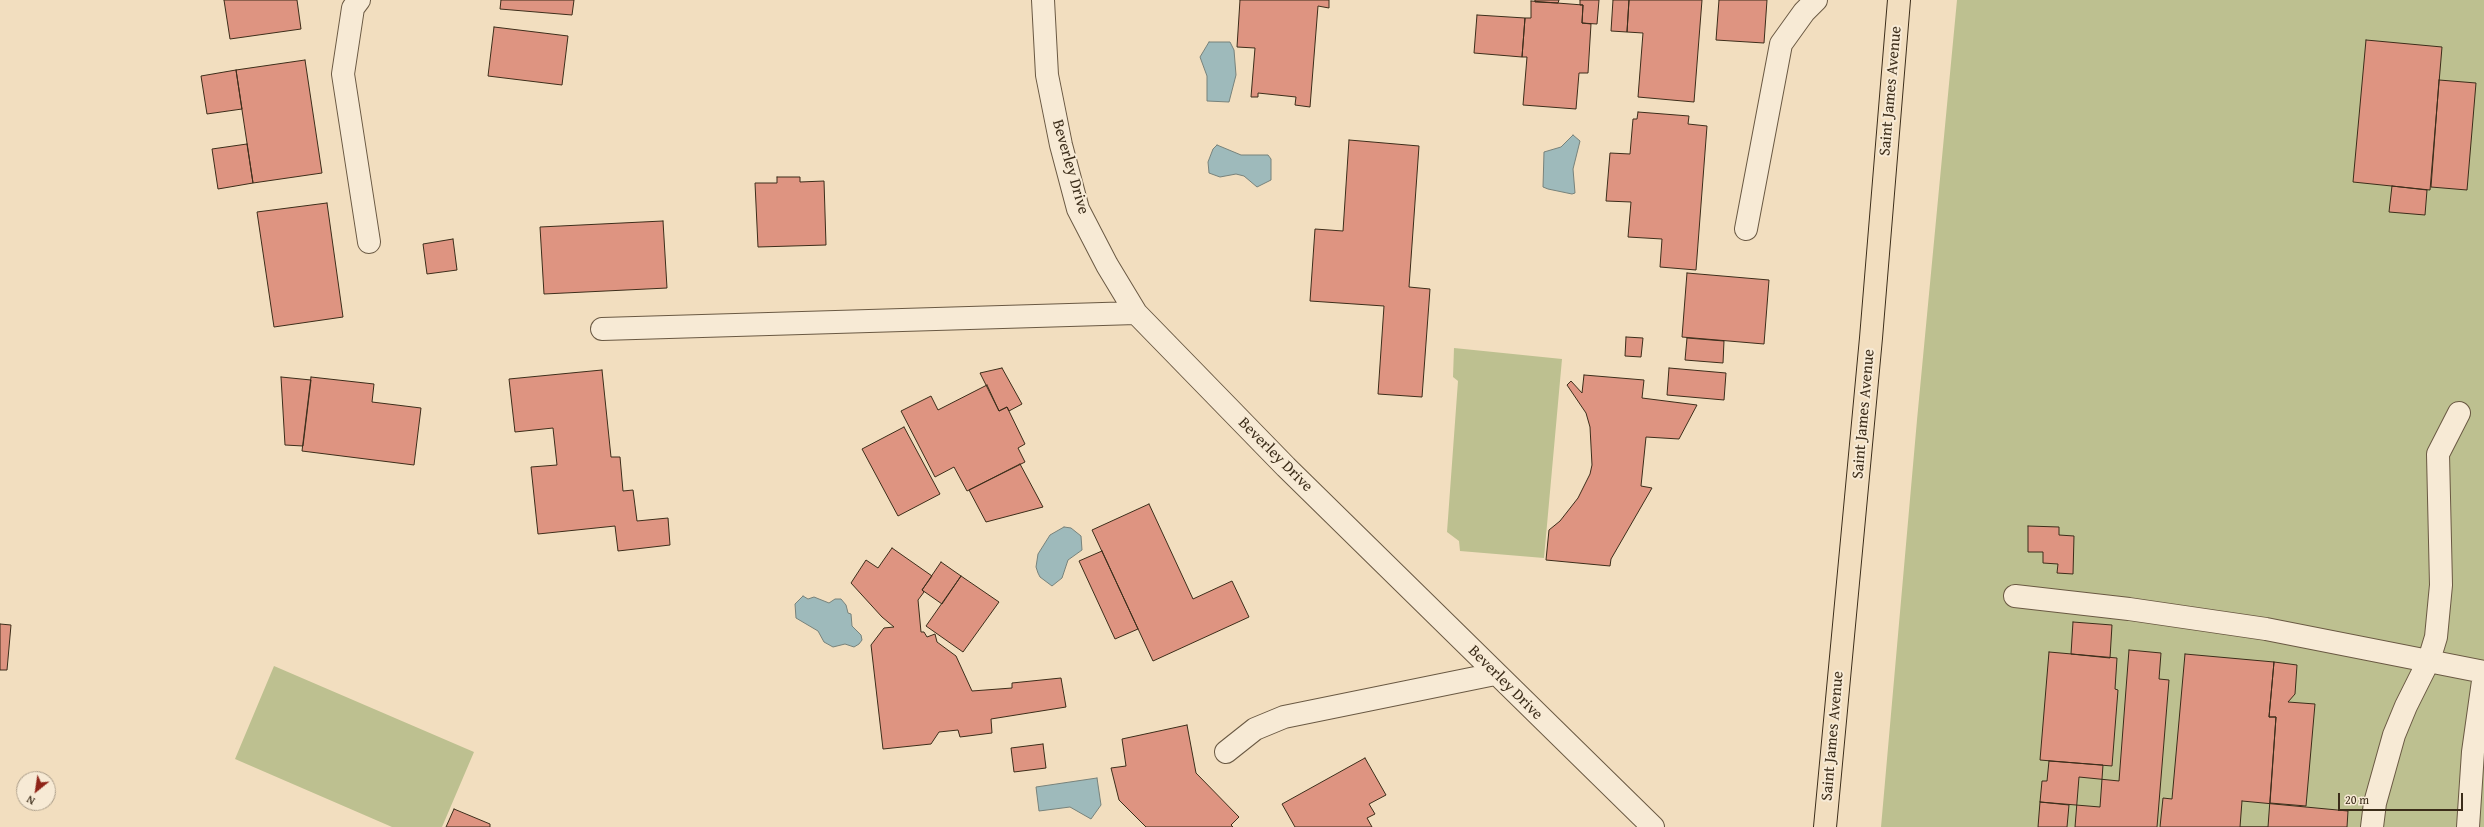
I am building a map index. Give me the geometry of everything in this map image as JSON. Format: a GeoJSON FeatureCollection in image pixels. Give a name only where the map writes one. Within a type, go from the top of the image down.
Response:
{"type":"FeatureCollection","features":[{"type":"Feature","properties":{"kind":"main road","name":"Saint James Avenue"},"geometry":{"type":"LineString","coordinates":[[1825,827],[1871,338],[1898,0]]}},
{"type":"Feature","properties":{"kind":"street"},"geometry":{"type":"LineString","coordinates":[[360,0],[352,8],[344,74],[368,242]]}},
{"type":"Feature","properties":{"kind":"street","name":"Beverley Drive"},"geometry":{"type":"LineString","coordinates":[[1043,0],[1047,75],[1061,145],[1078,209],[1107,265],[1136,313],[1286,467],[1495,674],[1653,827]]}},
{"type":"Feature","properties":{"kind":"street"},"geometry":{"type":"LineString","coordinates":[[1746,230],[1781,44],[1804,12],[1816,0]]}},
{"type":"Feature","properties":{"kind":"street"},"geometry":{"type":"LineString","coordinates":[[602,330],[1136,313]]}},
{"type":"Feature","properties":{"kind":"street"},"geometry":{"type":"LineString","coordinates":[[2372,827],[2375,803],[2394,735],[2406,706],[2429,660],[2436,637],[2441,585],[2438,454],[2459,413]]}},
{"type":"Feature","properties":{"kind":"street"},"geometry":{"type":"LineString","coordinates":[[2015,596],[2129,609],[2266,629],[2429,660],[2484,673],[2473,752],[2468,827]]}},
{"type":"Feature","properties":{"kind":"street"},"geometry":{"type":"LineString","coordinates":[[1226,752],[1256,728],[1284,717],[1495,674]]}},
{"type":"Feature","properties":{"kind":"green space"},"geometry":{"type":"Polygon","coordinates":[[[1957,0],[2484,0],[2484,827],[1881,827],[1917,420],[1957,0]]]}},
{"type":"Feature","properties":{"kind":"green space"},"geometry":{"type":"Polygon","coordinates":[[[1454,348],[1562,359],[1544,558],[1460,551],[1459,541],[1447,532],[1458,381],[1453,377],[1454,348]]]}},
{"type":"Feature","properties":{"kind":"green space"},"geometry":{"type":"Polygon","coordinates":[[[274,666],[474,752],[442,827],[392,827],[235,759],[274,666]]]}},
{"type":"Feature","properties":{"kind":"water"},"geometry":{"type":"Polygon","coordinates":[[[1209,42],[1230,42],[1234,50],[1236,75],[1229,102],[1207,101],[1207,76],[1200,57],[1209,42]]]}},
{"type":"Feature","properties":{"kind":"water"},"geometry":{"type":"Polygon","coordinates":[[[1573,135],[1580,141],[1573,169],[1575,193],[1572,194],[1543,187],[1544,152],[1561,147],[1573,135]]]}},
{"type":"Feature","properties":{"kind":"water"},"geometry":{"type":"Polygon","coordinates":[[[1217,145],[1241,155],[1268,155],[1271,159],[1271,180],[1257,187],[1244,176],[1236,174],[1220,177],[1209,173],[1208,162],[1213,149],[1217,145]]]}},
{"type":"Feature","properties":{"kind":"water"},"geometry":{"type":"Polygon","coordinates":[[[1064,527],[1071,528],[1081,536],[1082,550],[1068,560],[1062,578],[1052,586],[1040,577],[1038,573],[1036,567],[1038,554],[1050,535],[1064,527]]]}},
{"type":"Feature","properties":{"kind":"water"},"geometry":{"type":"Polygon","coordinates":[[[803,596],[808,599],[814,597],[829,603],[835,599],[841,599],[846,605],[848,613],[851,614],[852,626],[861,635],[862,640],[859,644],[854,647],[845,644],[833,647],[824,642],[818,631],[796,618],[795,604],[803,596]]]}},
{"type":"Feature","properties":{"kind":"water"},"geometry":{"type":"Polygon","coordinates":[[[1097,778],[1101,805],[1091,819],[1070,807],[1039,811],[1036,787],[1097,778]]]}},
{"type":"Feature","properties":{"kind":"building"},"geometry":{"type":"Polygon","coordinates":[[[224,0],[297,0],[301,29],[230,39],[224,0]]]}},
{"type":"Feature","properties":{"kind":"building"},"geometry":{"type":"Polygon","coordinates":[[[501,0],[574,0],[572,15],[500,9],[501,0]]]}},
{"type":"Feature","properties":{"kind":"building"},"geometry":{"type":"Polygon","coordinates":[[[1240,0],[1329,0],[1329,8],[1318,6],[1310,107],[1295,105],[1296,97],[1258,93],[1258,97],[1251,97],[1255,48],[1237,47],[1240,0]]]}},
{"type":"Feature","properties":{"kind":"building"},"geometry":{"type":"Polygon","coordinates":[[[1535,0],[1559,0],[1558,3],[1535,2],[1535,0]]]}},
{"type":"Feature","properties":{"kind":"building"},"geometry":{"type":"Polygon","coordinates":[[[1580,0],[1599,0],[1597,24],[1582,23],[1583,5],[1580,5],[1580,0]]]}},
{"type":"Feature","properties":{"kind":"building"},"geometry":{"type":"Polygon","coordinates":[[[1613,0],[1629,0],[1627,32],[1611,31],[1613,0]]]}},
{"type":"Feature","properties":{"kind":"building"},"geometry":{"type":"Polygon","coordinates":[[[1629,0],[1702,0],[1694,102],[1638,97],[1643,33],[1627,32],[1629,0]]]}},
{"type":"Feature","properties":{"kind":"building"},"geometry":{"type":"Polygon","coordinates":[[[1719,0],[1767,0],[1764,43],[1716,40],[1719,0]]]}},
{"type":"Feature","properties":{"kind":"building"},"geometry":{"type":"Polygon","coordinates":[[[1531,1],[1583,5],[1582,23],[1591,24],[1588,73],[1579,73],[1576,109],[1523,105],[1527,57],[1522,57],[1525,18],[1531,18],[1531,1]]]}},
{"type":"Feature","properties":{"kind":"building"},"geometry":{"type":"Polygon","coordinates":[[[1477,15],[1525,18],[1522,57],[1474,53],[1477,15]]]}},
{"type":"Feature","properties":{"kind":"building"},"geometry":{"type":"Polygon","coordinates":[[[494,27],[568,36],[562,85],[488,76],[494,27]]]}},
{"type":"Feature","properties":{"kind":"building"},"geometry":{"type":"Polygon","coordinates":[[[2366,40],[2442,47],[2430,190],[2353,182],[2366,40]]]}},
{"type":"Feature","properties":{"kind":"building"},"geometry":{"type":"Polygon","coordinates":[[[305,60],[322,173],[253,183],[236,70],[305,60]]]}},
{"type":"Feature","properties":{"kind":"building"},"geometry":{"type":"Polygon","coordinates":[[[236,70],[242,109],[207,114],[201,76],[236,70]]]}},
{"type":"Feature","properties":{"kind":"building"},"geometry":{"type":"Polygon","coordinates":[[[2439,80],[2476,83],[2467,190],[2431,187],[2439,80]]]}},
{"type":"Feature","properties":{"kind":"building"},"geometry":{"type":"Polygon","coordinates":[[[1638,112],[1689,116],[1688,124],[1707,126],[1696,270],[1660,267],[1662,239],[1628,237],[1631,202],[1606,201],[1610,153],[1630,154],[1633,119],[1637,119],[1638,112]]]}},
{"type":"Feature","properties":{"kind":"building"},"geometry":{"type":"Polygon","coordinates":[[[1349,140],[1419,146],[1409,287],[1430,289],[1422,397],[1378,394],[1384,306],[1310,301],[1315,229],[1343,231],[1349,140]]]}},
{"type":"Feature","properties":{"kind":"building"},"geometry":{"type":"Polygon","coordinates":[[[247,144],[253,183],[218,189],[212,149],[247,144]]]}},
{"type":"Feature","properties":{"kind":"building"},"geometry":{"type":"Polygon","coordinates":[[[777,177],[800,177],[800,182],[824,181],[826,245],[758,247],[755,183],[777,183],[777,177]]]}},
{"type":"Feature","properties":{"kind":"building"},"geometry":{"type":"Polygon","coordinates":[[[2392,186],[2427,190],[2425,215],[2389,212],[2392,186]]]}},
{"type":"Feature","properties":{"kind":"building"},"geometry":{"type":"Polygon","coordinates":[[[327,203],[343,317],[274,327],[257,212],[327,203]]]}},
{"type":"Feature","properties":{"kind":"building"},"geometry":{"type":"Polygon","coordinates":[[[663,221],[667,288],[544,294],[540,227],[663,221]]]}},
{"type":"Feature","properties":{"kind":"building"},"geometry":{"type":"Polygon","coordinates":[[[453,239],[457,270],[427,274],[423,244],[453,239]]]}},
{"type":"Feature","properties":{"kind":"building"},"geometry":{"type":"Polygon","coordinates":[[[1687,273],[1769,280],[1764,344],[1682,337],[1687,273]]]}},
{"type":"Feature","properties":{"kind":"building"},"geometry":{"type":"Polygon","coordinates":[[[1626,337],[1643,338],[1641,357],[1625,356],[1626,337]]]}},
{"type":"Feature","properties":{"kind":"building"},"geometry":{"type":"Polygon","coordinates":[[[1687,338],[1724,341],[1723,363],[1685,360],[1687,338]]]}},
{"type":"Feature","properties":{"kind":"building"},"geometry":{"type":"Polygon","coordinates":[[[1002,368],[1022,404],[1009,411],[1007,407],[999,411],[980,373],[1002,368]]]}},
{"type":"Feature","properties":{"kind":"building"},"geometry":{"type":"Polygon","coordinates":[[[1669,368],[1726,373],[1724,400],[1667,395],[1669,368]]]}},
{"type":"Feature","properties":{"kind":"building"},"geometry":{"type":"Polygon","coordinates":[[[602,370],[611,457],[620,457],[623,491],[633,490],[637,521],[668,518],[670,545],[618,551],[615,526],[538,534],[531,467],[557,465],[553,428],[515,432],[509,379],[602,370]]]}},
{"type":"Feature","properties":{"kind":"building"},"geometry":{"type":"Polygon","coordinates":[[[1584,375],[1644,380],[1642,398],[1697,405],[1679,439],[1646,437],[1641,486],[1652,488],[1611,559],[1610,566],[1546,560],[1549,530],[1560,521],[1578,498],[1590,474],[1592,465],[1590,427],[1586,413],[1567,385],[1571,381],[1582,393],[1584,375]]]}},
{"type":"Feature","properties":{"kind":"building"},"geometry":{"type":"Polygon","coordinates":[[[281,377],[311,380],[303,446],[285,445],[281,377]]]}},
{"type":"Feature","properties":{"kind":"building"},"geometry":{"type":"Polygon","coordinates":[[[311,377],[374,384],[372,402],[421,408],[414,465],[302,451],[311,377]]]}},
{"type":"Feature","properties":{"kind":"building"},"geometry":{"type":"Polygon","coordinates":[[[987,385],[999,411],[1007,407],[1025,444],[1018,448],[1025,462],[967,491],[954,467],[935,477],[901,411],[931,396],[938,410],[987,385]]]}},
{"type":"Feature","properties":{"kind":"building"},"geometry":{"type":"Polygon","coordinates":[[[904,427],[940,494],[898,516],[862,449],[904,427]]]}},
{"type":"Feature","properties":{"kind":"building"},"geometry":{"type":"Polygon","coordinates":[[[1020,464],[1043,507],[986,522],[969,490],[1020,464]]]}},
{"type":"Feature","properties":{"kind":"building"},"geometry":{"type":"Polygon","coordinates":[[[1149,504],[1193,599],[1232,581],[1249,617],[1153,661],[1092,530],[1149,504]]]}},
{"type":"Feature","properties":{"kind":"building"},"geometry":{"type":"Polygon","coordinates":[[[2028,526],[2059,527],[2059,535],[2074,536],[2073,574],[2057,573],[2058,564],[2043,563],[2043,552],[2028,552],[2028,526]]]}},
{"type":"Feature","properties":{"kind":"building"},"geometry":{"type":"Polygon","coordinates":[[[892,548],[932,576],[922,590],[924,592],[918,600],[921,632],[924,632],[927,637],[935,634],[937,642],[956,656],[972,691],[1012,688],[1012,683],[1061,678],[1066,707],[991,719],[992,733],[960,737],[958,730],[939,732],[931,744],[883,749],[871,645],[884,628],[894,627],[882,617],[851,583],[866,560],[878,568],[892,548]]]}},
{"type":"Feature","properties":{"kind":"building"},"geometry":{"type":"Polygon","coordinates":[[[1102,551],[1138,629],[1115,639],[1079,561],[1102,551]]]}},
{"type":"Feature","properties":{"kind":"building"},"geometry":{"type":"Polygon","coordinates":[[[941,562],[961,576],[942,604],[922,590],[941,562]]]}},
{"type":"Feature","properties":{"kind":"building"},"geometry":{"type":"Polygon","coordinates":[[[961,576],[999,602],[963,652],[926,626],[961,576]]]}},
{"type":"Feature","properties":{"kind":"building"},"geometry":{"type":"Polygon","coordinates":[[[2073,622],[2112,625],[2110,658],[2071,654],[2073,622]]]}},
{"type":"Feature","properties":{"kind":"building"},"geometry":{"type":"Polygon","coordinates":[[[0,624],[11,625],[7,670],[0,670],[0,624]]]}},
{"type":"Feature","properties":{"kind":"building"},"geometry":{"type":"Polygon","coordinates":[[[2129,650],[2161,653],[2159,679],[2169,680],[2157,827],[2075,827],[2079,777],[2119,781],[2129,650]]]}},
{"type":"Feature","properties":{"kind":"building"},"geometry":{"type":"Polygon","coordinates":[[[2049,652],[2117,658],[2115,689],[2118,690],[2112,766],[2040,760],[2049,652]]]}},
{"type":"Feature","properties":{"kind":"building"},"geometry":{"type":"Polygon","coordinates":[[[2185,654],[2274,662],[2269,717],[2276,717],[2268,827],[2160,827],[2163,798],[2172,799],[2185,654]]]}},
{"type":"Feature","properties":{"kind":"building"},"geometry":{"type":"Polygon","coordinates":[[[2274,662],[2297,665],[2295,694],[2288,702],[2315,704],[2306,806],[2270,803],[2276,717],[2269,717],[2274,662]]]}},
{"type":"Feature","properties":{"kind":"building"},"geometry":{"type":"Polygon","coordinates":[[[1187,725],[1196,773],[1239,817],[1231,825],[1233,827],[1146,827],[1119,800],[1111,768],[1126,766],[1122,739],[1187,725]]]}},
{"type":"Feature","properties":{"kind":"building"},"geometry":{"type":"Polygon","coordinates":[[[1043,744],[1046,768],[1014,772],[1011,748],[1043,744]]]}},
{"type":"Feature","properties":{"kind":"building"},"geometry":{"type":"Polygon","coordinates":[[[1365,758],[1386,795],[1369,804],[1375,814],[1367,818],[1372,827],[1295,827],[1282,804],[1365,758]]]}},
{"type":"Feature","properties":{"kind":"building"},"geometry":{"type":"Polygon","coordinates":[[[2049,761],[2103,765],[2100,807],[2040,802],[2042,781],[2047,781],[2049,761]]]}},
{"type":"Feature","properties":{"kind":"building"},"geometry":{"type":"Polygon","coordinates":[[[2242,801],[2348,811],[2347,827],[2240,827],[2242,801]]]}},
{"type":"Feature","properties":{"kind":"building"},"geometry":{"type":"Polygon","coordinates":[[[2040,802],[2069,805],[2067,827],[2038,827],[2040,802]]]}},
{"type":"Feature","properties":{"kind":"building"},"geometry":{"type":"Polygon","coordinates":[[[454,809],[490,824],[490,827],[446,827],[454,809]]]}}]}
